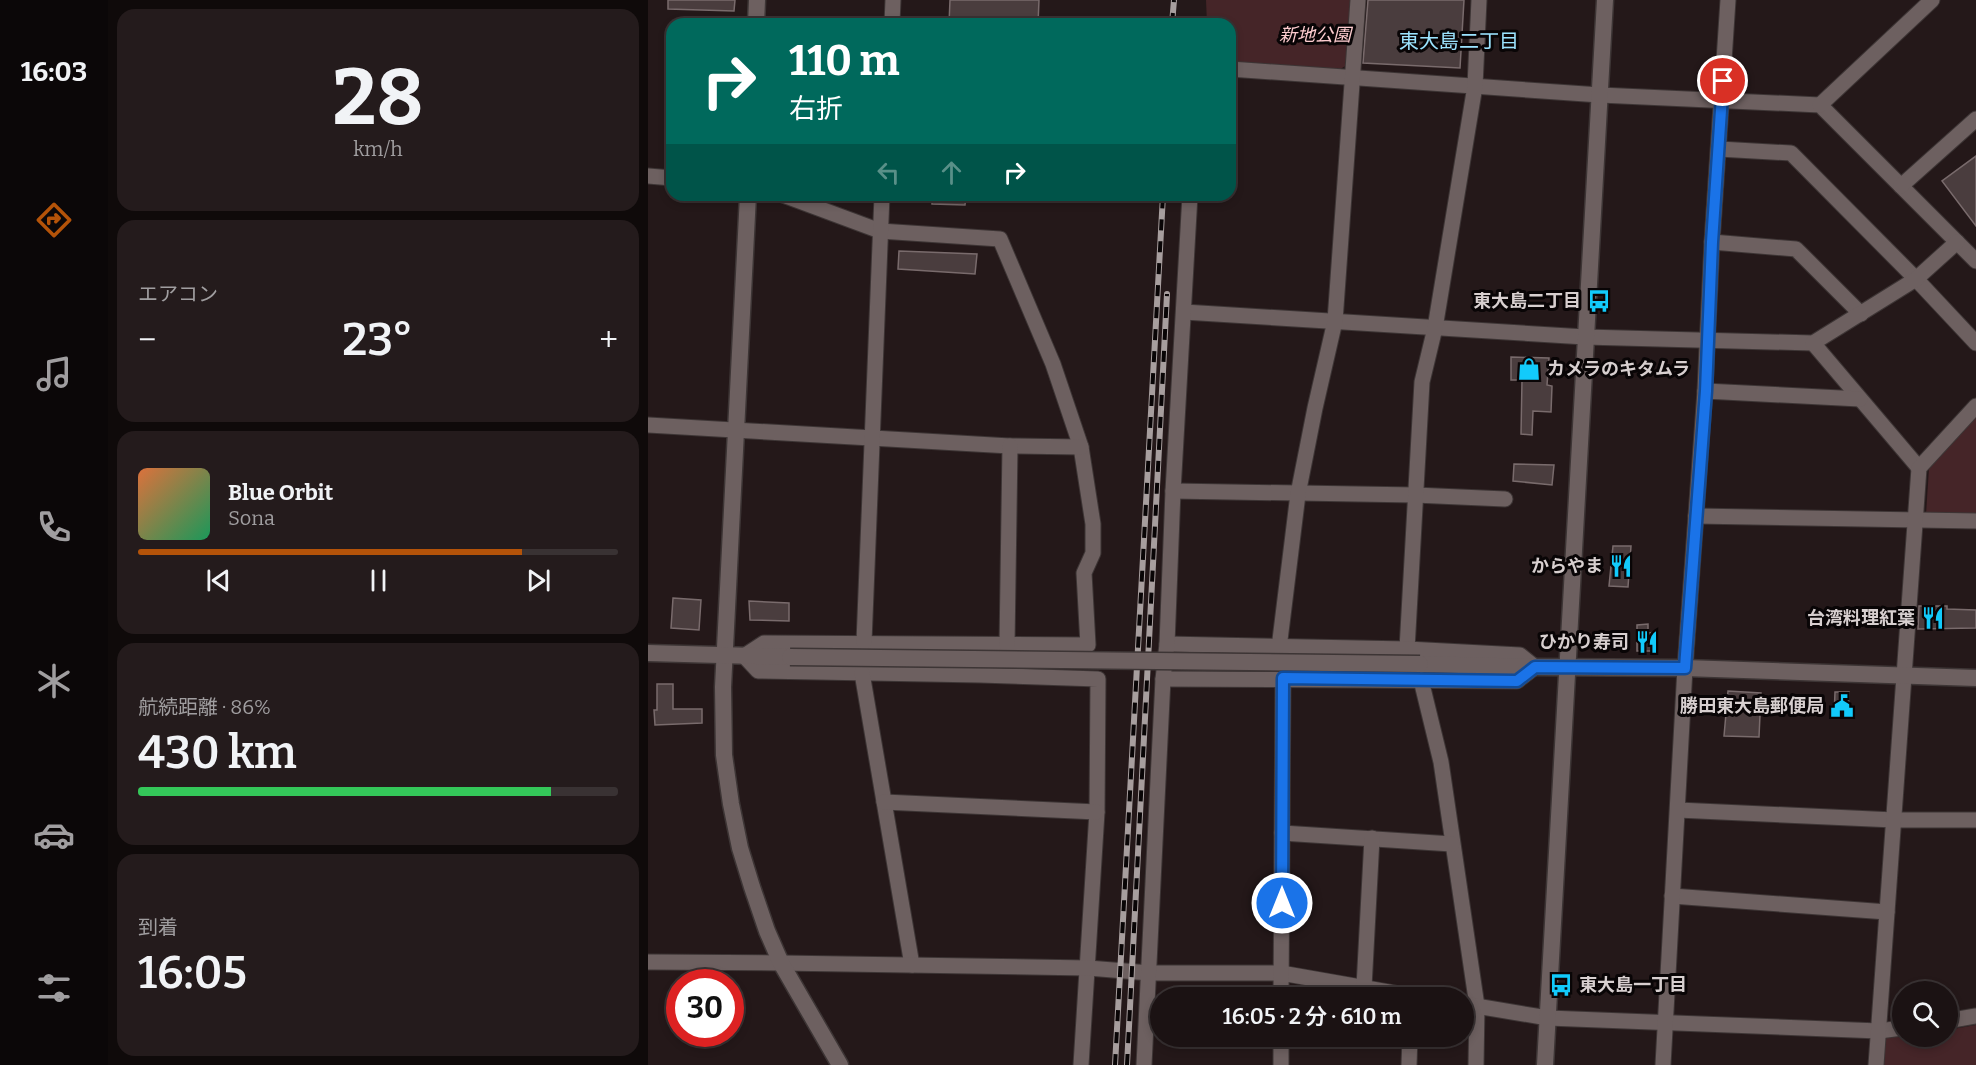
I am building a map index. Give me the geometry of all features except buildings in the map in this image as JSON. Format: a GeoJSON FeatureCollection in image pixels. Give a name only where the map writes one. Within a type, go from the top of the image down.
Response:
{"type":"FeatureCollection","features":[{"type":"Feature","properties":{"kind":"street"},"geometry":{"type":"LineString","coordinates":[[756,18],[757,0]]}},
{"type":"Feature","properties":{"kind":"street"},"geometry":{"type":"LineString","coordinates":[[892,18],[893,0]]}},
{"type":"Feature","properties":{"kind":"street"},"geometry":{"type":"LineString","coordinates":[[1279,648],[1298,494],[1335,321],[1358,0]]}},
{"type":"Feature","properties":{"kind":"street"},"geometry":{"type":"LineString","coordinates":[[1407,650],[1422,382],[1435,328],[1475,86],[1479,0]]}},
{"type":"Feature","properties":{"kind":"street"},"geometry":{"type":"LineString","coordinates":[[1545,1065],[1605,0]]}},
{"type":"Feature","properties":{"kind":"street"},"geometry":{"type":"LineString","coordinates":[[1663,1065],[1685,668],[1706,391],[1712,242],[1728,0]]}},
{"type":"Feature","properties":{"kind":"street"},"geometry":{"type":"LineString","coordinates":[[1820,105],[1932,0]]}},
{"type":"Feature","properties":{"kind":"street"},"geometry":{"type":"LineString","coordinates":[[1236,69],[1600,95],[1820,105],[1976,261]]}},
{"type":"Feature","properties":{"kind":"street"},"geometry":{"type":"LineString","coordinates":[[1901,186],[1976,119]]}},
{"type":"Feature","properties":{"kind":"street"},"geometry":{"type":"LineString","coordinates":[[1719,149],[1791,153],[1976,343]]}},
{"type":"Feature","properties":{"kind":"street"},"geometry":{"type":"LineString","coordinates":[[648,176],[666,178]]}},
{"type":"Feature","properties":{"kind":"street"},"geometry":{"type":"LineString","coordinates":[[748,201],[724,654],[724,755],[740,848],[767,931],[781,963],[840,1065]]}},
{"type":"Feature","properties":{"kind":"street"},"geometry":{"type":"LineString","coordinates":[[744,656],[764,643],[1088,645],[1084,573],[1093,553],[1093,524],[1081,447],[1053,364],[999,239],[880,231],[799,201]]}},
{"type":"Feature","properties":{"kind":"street"},"geometry":{"type":"LineString","coordinates":[[864,642],[882,201]]}},
{"type":"Feature","properties":{"kind":"street"},"geometry":{"type":"LineString","coordinates":[[1144,1065],[1190,201]]}},
{"type":"Feature","properties":{"kind":"street"},"geometry":{"type":"LineString","coordinates":[[1712,242],[1796,249],[1861,314]]}},
{"type":"Feature","properties":{"kind":"street"},"geometry":{"type":"LineString","coordinates":[[1184,312],[1585,337],[1814,343],[1916,279],[1957,242]]}},
{"type":"Feature","properties":{"kind":"street"},"geometry":{"type":"LineString","coordinates":[[1814,343],[1919,468]]}},
{"type":"Feature","properties":{"kind":"street"},"geometry":{"type":"LineString","coordinates":[[1706,391],[1860,399]]}},
{"type":"Feature","properties":{"kind":"street"},"geometry":{"type":"LineString","coordinates":[[1876,1065],[1919,468],[1976,406]]}},
{"type":"Feature","properties":{"kind":"street"},"geometry":{"type":"LineString","coordinates":[[648,424],[1010,446],[1081,447]]}},
{"type":"Feature","properties":{"kind":"street"},"geometry":{"type":"LineString","coordinates":[[1007,645],[1010,446]]}},
{"type":"Feature","properties":{"kind":"street"},"geometry":{"type":"LineString","coordinates":[[1173,491],[1414,495],[1505,499]]}},
{"type":"Feature","properties":{"kind":"street"},"geometry":{"type":"LineString","coordinates":[[1696,516],[1976,521]]}},
{"type":"Feature","properties":{"kind":"street"},"geometry":{"type":"LineString","coordinates":[[1167,644],[1520,655],[1535,667]]}},
{"type":"Feature","properties":{"kind":"street"},"geometry":{"type":"LineString","coordinates":[[648,653],[1421,672]]}},
{"type":"Feature","properties":{"kind":"street"},"geometry":{"type":"LineString","coordinates":[[744,656],[758,671],[1098,679],[1097,812],[1081,1065]]}},
{"type":"Feature","properties":{"kind":"street"},"geometry":{"type":"LineString","coordinates":[[1163,679],[1283,678],[1535,667],[1685,668],[1976,678]]}},
{"type":"Feature","properties":{"kind":"street"},"geometry":{"type":"LineString","coordinates":[[1421,672],[1441,762],[1468,987]]}},
{"type":"Feature","properties":{"kind":"street"},"geometry":{"type":"LineString","coordinates":[[862,673],[912,965]]}},
{"type":"Feature","properties":{"kind":"street"},"geometry":{"type":"LineString","coordinates":[[1281,987],[1283,678]]}},
{"type":"Feature","properties":{"kind":"street"},"geometry":{"type":"LineString","coordinates":[[884,802],[1097,812]]}},
{"type":"Feature","properties":{"kind":"street"},"geometry":{"type":"LineString","coordinates":[[1678,810],[1894,820],[1976,820]]}},
{"type":"Feature","properties":{"kind":"street"},"geometry":{"type":"LineString","coordinates":[[1282,833],[1452,844]]}},
{"type":"Feature","properties":{"kind":"street"},"geometry":{"type":"LineString","coordinates":[[648,962],[1088,968],[1150,973],[1281,973],[1364,987],[1372,838]]}},
{"type":"Feature","properties":{"kind":"street"},"geometry":{"type":"LineString","coordinates":[[1672,896],[1887,912]]}},
{"type":"Feature","properties":{"kind":"street"},"geometry":{"type":"LineString","coordinates":[[1474,1006],[1548,1018],[1879,1031],[1892,1029]]}},
{"type":"Feature","properties":{"kind":"street"},"geometry":{"type":"LineString","coordinates":[[1958,1019],[1976,1016]]}},
{"type":"Feature","properties":{"kind":"street"},"geometry":{"type":"LineString","coordinates":[[1474,1045],[1476,1065]]}},
{"type":"Feature","properties":{"kind":"street"},"geometry":{"type":"LineString","coordinates":[[1281,1047],[1281,1065]]}},
{"type":"Feature","properties":{"kind":"street"},"geometry":{"type":"LineString","coordinates":[[1409,1065],[1410,1047]]}},
{"type":"Feature","properties":{"kind":"green space","name":"新地公園"},"geometry":{"type":"Polygon","coordinates":[[[1206,0],[1353,0],[1347,65],[1337,71],[1236,63],[1236,18],[1207,18],[1206,0]]]}},
{"type":"Feature","properties":{"kind":"green space"},"geometry":{"type":"Polygon","coordinates":[[[1976,416],[1976,515],[1926,515],[1929,468],[1976,416]]]}},
{"type":"Feature","properties":{"kind":"green space"},"geometry":{"type":"Polygon","coordinates":[[[1976,1025],[1976,1065],[1883,1065],[1885,1038],[1892,1037],[1892,1047],[1958,1047],[1958,1028],[1976,1025]]]}},
{"type":"Feature","properties":{"kind":"railway"},"geometry":{"type":"LineString","coordinates":[[1172,18],[1174,0]]}},
{"type":"Feature","properties":{"kind":"railway"},"geometry":{"type":"LineString","coordinates":[[1115,1065],[1163,201]]}},
{"type":"Feature","properties":{"kind":"railway"},"geometry":{"type":"LineString","coordinates":[[1127,1065],[1167,294]]}},
{"type":"Feature","properties":{"kind":"place","name":"東大島二丁目"},"geometry":{"type":"Point","coordinates":[1599,301]}},
{"type":"Feature","properties":{"kind":"place","name":"カメラのキタムラ"},"geometry":{"type":"Point","coordinates":[1529,369]}},
{"type":"Feature","properties":{"kind":"place","name":"からやま"},"geometry":{"type":"Point","coordinates":[1621,566]}},
{"type":"Feature","properties":{"kind":"place","name":"台湾料理紅葉"},"geometry":{"type":"Point","coordinates":[1933,618]}},
{"type":"Feature","properties":{"kind":"place","name":"ひかり寿司"},"geometry":{"type":"Point","coordinates":[1647,642]}},
{"type":"Feature","properties":{"kind":"place","name":"勝田東大島郵便局"},"geometry":{"type":"Point","coordinates":[1842,706]}},
{"type":"Feature","properties":{"kind":"place","name":"東大島一丁目"},"geometry":{"type":"Point","coordinates":[1561,985]}},
{"type":"Feature","properties":{"kind":"district","name":"東大島二丁目"},"geometry":{"type":"Point","coordinates":[1459,41]}},
{"type":"Feature","properties":{"kind":"route"},"geometry":{"type":"LineString","coordinates":[[1282,903],[1283,678],[1517,681],[1535,667],[1685,668],[1706,391],[1712,242],[1723,81]]}}]}
